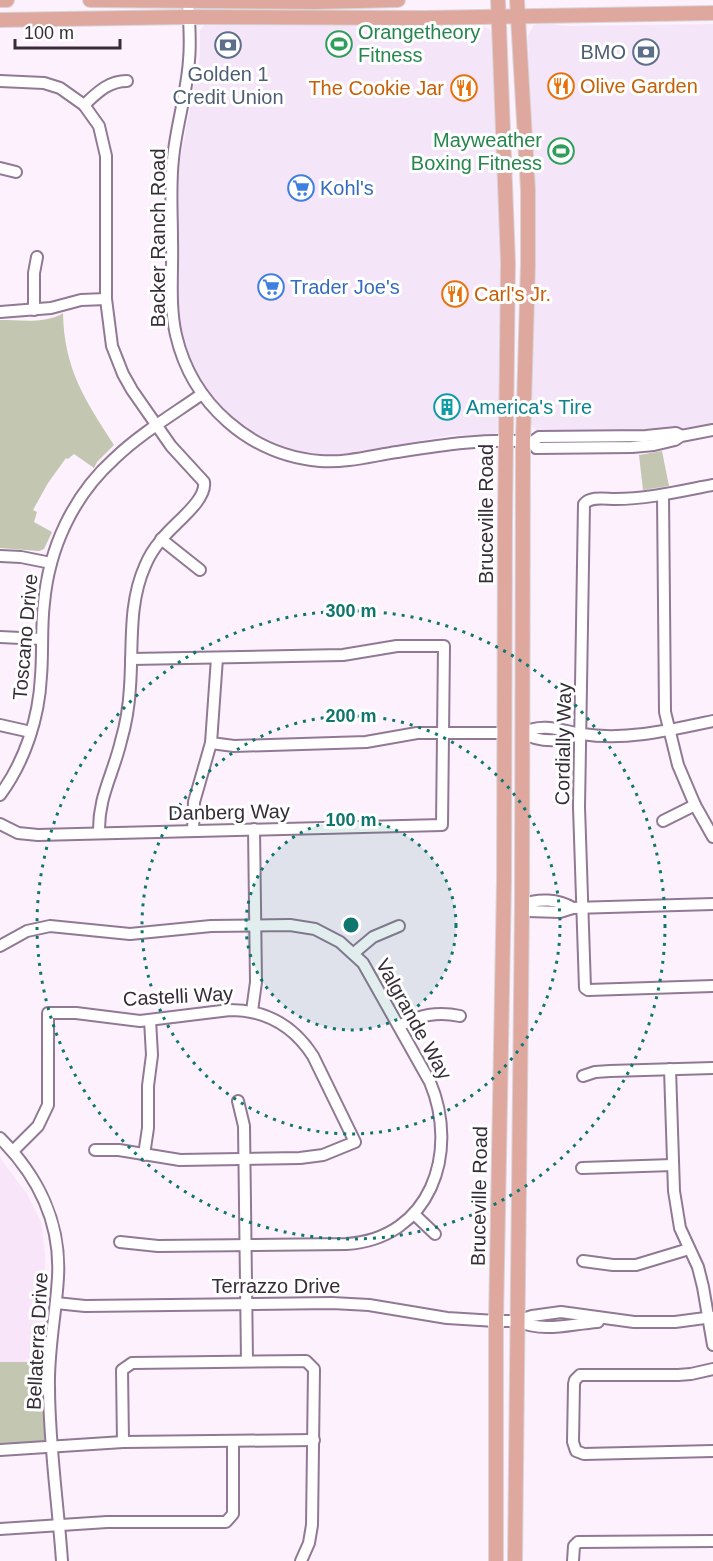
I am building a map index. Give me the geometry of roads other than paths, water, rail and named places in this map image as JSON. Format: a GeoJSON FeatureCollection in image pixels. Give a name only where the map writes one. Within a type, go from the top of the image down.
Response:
{"type":"FeatureCollection","features":[{"type":"Feature","properties":{"kind":"main road"},"geometry":{"type":"LineString","coordinates":[[0,0],[7,0]]}},
{"type":"Feature","properties":{"kind":"main road"},"geometry":{"type":"LineString","coordinates":[[90,0],[398,0]]}},
{"type":"Feature","properties":{"kind":"main road","name":"Bruceville Road"},"geometry":{"type":"LineString","coordinates":[[496,1561],[496,1321],[508,263],[498,0]]}},
{"type":"Feature","properties":{"kind":"main road","name":"Bruceville Road"},"geometry":{"type":"LineString","coordinates":[[515,1561],[528,442],[525,347],[528,190],[517,0]]}},
{"type":"Feature","properties":{"kind":"main road"},"geometry":{"type":"LineString","coordinates":[[0,20],[189,17],[315,19],[713,13]]}},
{"type":"Feature","properties":{"kind":"main road","name":"Bruceville Road"},"geometry":{"type":"LineString","coordinates":[[505,170],[513,189],[515,245],[521,254],[527,253]]}},
{"type":"Feature","properties":{"kind":"main road","name":"Bruceville Road"},"geometry":{"type":"LineString","coordinates":[[508,263],[514,268],[521,281],[521,325],[525,347]]}},
{"type":"Feature","properties":{"kind":"main road","name":"Bruceville Road"},"geometry":{"type":"LineString","coordinates":[[504,657],[511,682],[512,720],[523,733]]}},
{"type":"Feature","properties":{"kind":"main road","name":"Bruceville Road"},"geometry":{"type":"LineString","coordinates":[[503,832],[509,856],[510,895],[514,902],[522,905]]}},
{"type":"Feature","properties":{"kind":"street","name":"Backer Ranch Road"},"geometry":{"type":"LineString","coordinates":[[188,1],[188,71],[172,171],[173,310],[181,354],[189,372],[202,394],[222,418],[253,440],[282,453],[309,459],[343,461],[452,443],[528,442],[539,437],[676,434],[681,436],[713,430]]}},
{"type":"Feature","properties":{"kind":"street"},"geometry":{"type":"LineString","coordinates":[[0,81],[44,83],[70,94],[84,105],[99,126],[105,147],[106,299],[110,334],[118,363],[132,390],[171,446],[204,482],[205,488],[194,505],[161,539],[146,563],[135,596],[127,716],[116,759],[101,800],[99,834]]}},
{"type":"Feature","properties":{"kind":"street"},"geometry":{"type":"LineString","coordinates":[[84,105],[105,87],[116,82],[127,81]]}},
{"type":"Feature","properties":{"kind":"street"},"geometry":{"type":"LineString","coordinates":[[0,168],[16,172]]}},
{"type":"Feature","properties":{"kind":"street"},"geometry":{"type":"LineString","coordinates":[[34,310],[34,273],[37,257]]}},
{"type":"Feature","properties":{"kind":"street"},"geometry":{"type":"LineString","coordinates":[[0,312],[51,308],[81,300],[106,299]]}},
{"type":"Feature","properties":{"kind":"street","name":"Toscano Drive"},"geometry":{"type":"LineString","coordinates":[[0,795],[20,761],[31,732],[39,698],[44,603],[51,563],[62,530],[90,485],[114,458],[202,394]]}},
{"type":"Feature","properties":{"kind":"street","name":"Cordially Way"},"geometry":{"type":"LineString","coordinates":[[713,485],[663,495],[593,499],[584,504],[577,908],[583,985],[588,990],[713,986]]}},
{"type":"Feature","properties":{"kind":"street"},"geometry":{"type":"LineString","coordinates":[[663,495],[663,698],[678,765],[695,805],[713,837]]}},
{"type":"Feature","properties":{"kind":"street"},"geometry":{"type":"LineString","coordinates":[[161,539],[200,570]]}},
{"type":"Feature","properties":{"kind":"street"},"geometry":{"type":"LineString","coordinates":[[0,556],[28,558],[51,563]]}},
{"type":"Feature","properties":{"kind":"street"},"geometry":{"type":"LineString","coordinates":[[0,637],[42,639]]}},
{"type":"Feature","properties":{"kind":"street"},"geometry":{"type":"LineString","coordinates":[[131,659],[343,655],[397,646],[444,645],[443,734]]}},
{"type":"Feature","properties":{"kind":"street"},"geometry":{"type":"LineString","coordinates":[[193,831],[194,802],[211,743],[217,658]]}},
{"type":"Feature","properties":{"kind":"street"},"geometry":{"type":"LineString","coordinates":[[523,733],[532,728],[561,728],[581,734],[630,735],[713,721]]}},
{"type":"Feature","properties":{"kind":"street"},"geometry":{"type":"LineString","coordinates":[[0,725],[31,732]]}},
{"type":"Feature","properties":{"kind":"street"},"geometry":{"type":"LineString","coordinates":[[211,743],[234,746],[366,742],[403,734],[504,733]]}},
{"type":"Feature","properties":{"kind":"street","name":"Danberg Way"},"geometry":{"type":"LineString","coordinates":[[0,824],[18,833],[30,835],[442,825],[443,734]]}},
{"type":"Feature","properties":{"kind":"street"},"geometry":{"type":"LineString","coordinates":[[663,821],[695,805]]}},
{"type":"Feature","properties":{"kind":"street"},"geometry":{"type":"LineString","coordinates":[[252,1011],[256,982],[254,830]]}},
{"type":"Feature","properties":{"kind":"street"},"geometry":{"type":"LineString","coordinates":[[522,905],[531,901],[555,901],[577,908],[713,904]]}},
{"type":"Feature","properties":{"kind":"street","name":"Valgrande Way"},"geometry":{"type":"LineString","coordinates":[[0,946],[27,931],[50,926],[144,934],[211,926],[290,925],[315,929],[340,942],[354,953],[370,974],[430,1082],[439,1108],[440,1159],[437,1173],[426,1199],[414,1214],[387,1234],[355,1244],[158,1246],[120,1242]]}},
{"type":"Feature","properties":{"kind":"street"},"geometry":{"type":"LineString","coordinates":[[354,953],[373,937],[399,926]]}},
{"type":"Feature","properties":{"kind":"street","name":"Castelli Way"},"geometry":{"type":"LineString","coordinates":[[13,1151],[38,1126],[48,1105],[48,1013],[76,1013],[150,1020],[230,1010],[252,1011],[278,1020],[306,1044],[355,1142],[336,1151],[314,1157],[180,1160],[119,1150],[95,1150]]}},
{"type":"Feature","properties":{"kind":"street"},"geometry":{"type":"LineString","coordinates":[[399,1026],[428,1014],[460,1016]]}},
{"type":"Feature","properties":{"kind":"street"},"geometry":{"type":"LineString","coordinates":[[144,1155],[148,1128],[148,1086],[152,1055],[150,1020]]}},
{"type":"Feature","properties":{"kind":"street"},"geometry":{"type":"LineString","coordinates":[[583,1076],[595,1072],[713,1068]]}},
{"type":"Feature","properties":{"kind":"street"},"geometry":{"type":"LineString","coordinates":[[670,1069],[674,1191],[680,1228],[698,1267],[711,1317],[713,1345]]}},
{"type":"Feature","properties":{"kind":"street"},"geometry":{"type":"LineString","coordinates":[[238,1101],[244,1126],[247,1361]]}},
{"type":"Feature","properties":{"kind":"street","name":"Bellaterra Drive"},"geometry":{"type":"LineString","coordinates":[[0,1138],[13,1151],[36,1184],[50,1214],[57,1246],[56,1303],[49,1372],[62,1561]]}},
{"type":"Feature","properties":{"kind":"street"},"geometry":{"type":"LineString","coordinates":[[582,1168],[673,1164]]}},
{"type":"Feature","properties":{"kind":"street"},"geometry":{"type":"LineString","coordinates":[[414,1214],[435,1234]]}},
{"type":"Feature","properties":{"kind":"street"},"geometry":{"type":"LineString","coordinates":[[583,1261],[636,1265],[689,1249]]}},
{"type":"Feature","properties":{"kind":"street","name":"Terrazzo Drive"},"geometry":{"type":"LineString","coordinates":[[56,1303],[85,1306],[354,1304],[447,1318],[496,1321],[516,1321],[561,1312],[620,1321],[675,1322],[711,1317]]}},
{"type":"Feature","properties":{"kind":"street"},"geometry":{"type":"LineString","coordinates":[[123,1442],[122,1370],[132,1363],[306,1361],[314,1369],[312,1525],[309,1543],[301,1561]]}},
{"type":"Feature","properties":{"kind":"street"},"geometry":{"type":"LineString","coordinates":[[713,1369],[692,1374],[580,1375],[574,1384],[573,1442],[576,1451],[584,1454],[713,1451]]}},
{"type":"Feature","properties":{"kind":"street"},"geometry":{"type":"LineString","coordinates":[[0,1450],[123,1442],[314,1440]]}},
{"type":"Feature","properties":{"kind":"street"},"geometry":{"type":"LineString","coordinates":[[0,1529],[107,1522],[226,1522],[234,1514],[233,1442]]}},
{"type":"Feature","properties":{"kind":"street"},"geometry":{"type":"LineString","coordinates":[[573,1561],[574,1546],[578,1542],[713,1541]]}},
{"type":"Feature","properties":{"kind":"place","name":"Orangetheory Fitness"},"geometry":{"type":"Point","coordinates":[339,44]}},
{"type":"Feature","properties":{"kind":"place","name":"Golden 1 Credit Union"},"geometry":{"type":"Point","coordinates":[228,45]}},
{"type":"Feature","properties":{"kind":"place","name":"BMO"},"geometry":{"type":"Point","coordinates":[646,52]}},
{"type":"Feature","properties":{"kind":"place","name":"Olive Garden"},"geometry":{"type":"Point","coordinates":[561,86]}},
{"type":"Feature","properties":{"kind":"place","name":"The Cookie Jar"},"geometry":{"type":"Point","coordinates":[464,88]}},
{"type":"Feature","properties":{"kind":"place","name":"Mayweather Boxing Fitness"},"geometry":{"type":"Point","coordinates":[561,151]}},
{"type":"Feature","properties":{"kind":"place","name":"Kohl's"},"geometry":{"type":"Point","coordinates":[301,188]}},
{"type":"Feature","properties":{"kind":"place","name":"Trader Joe's"},"geometry":{"type":"Point","coordinates":[271,287]}},
{"type":"Feature","properties":{"kind":"place","name":"Carl's Jr."},"geometry":{"type":"Point","coordinates":[455,294]}},
{"type":"Feature","properties":{"kind":"place","name":"America's Tire"},"geometry":{"type":"Point","coordinates":[447,407]}}]}
